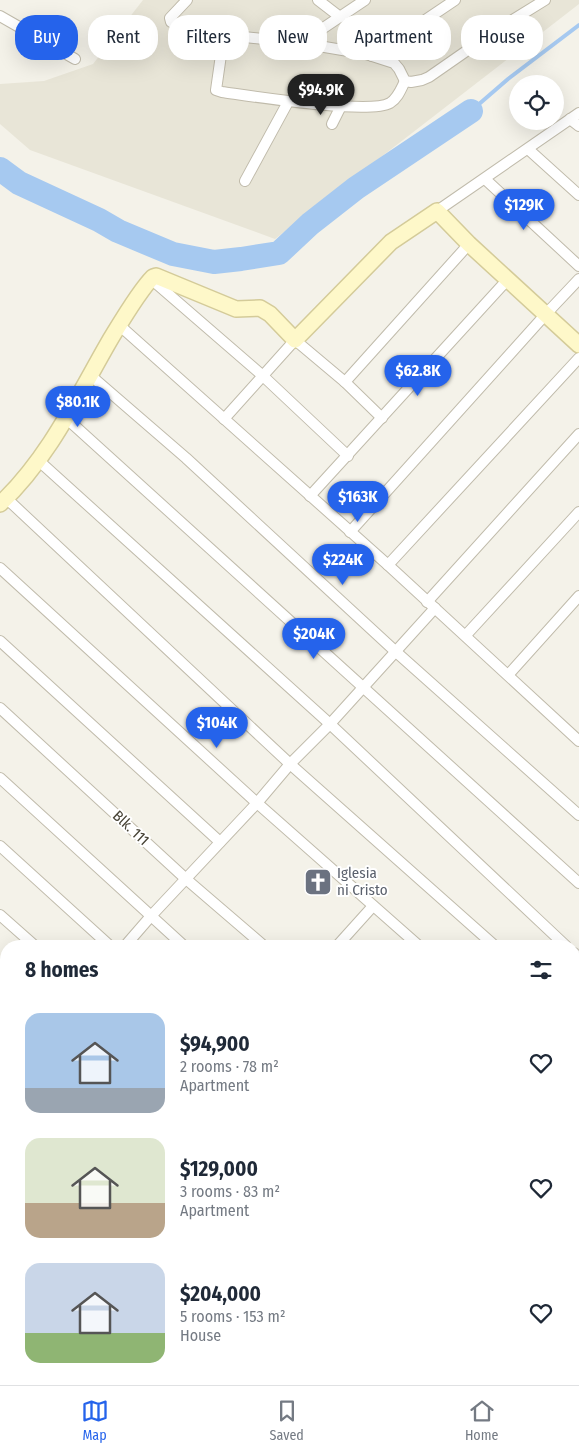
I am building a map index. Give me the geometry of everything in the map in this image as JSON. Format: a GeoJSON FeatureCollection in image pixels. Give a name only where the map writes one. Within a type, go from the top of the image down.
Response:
{"type":"FeatureCollection","features":[{"type":"Feature","properties":{"kind":"street"},"geometry":{"type":"LineString","coordinates":[[173,15],[187,0]]}},
{"type":"Feature","properties":{"kind":"street"},"geometry":{"type":"LineString","coordinates":[[318,0],[337,15]]}},
{"type":"Feature","properties":{"kind":"street"},"geometry":{"type":"LineString","coordinates":[[343,15],[366,0]]}},
{"type":"Feature","properties":{"kind":"street"},"geometry":{"type":"LineString","coordinates":[[433,15],[455,0]]}},
{"type":"Feature","properties":{"kind":"street"},"geometry":{"type":"LineString","coordinates":[[405,81],[410,82],[429,77],[498,29],[545,0]]}},
{"type":"Feature","properties":{"kind":"street"},"geometry":{"type":"LineString","coordinates":[[0,16],[15,25]]}},
{"type":"Feature","properties":{"kind":"street"},"geometry":{"type":"LineString","coordinates":[[220,60],[216,90],[288,102],[341,106],[379,106],[390,103],[398,96],[405,81]]}},
{"type":"Feature","properties":{"kind":"street"},"geometry":{"type":"LineString","coordinates":[[385,60],[394,63],[405,81]]}},
{"type":"Feature","properties":{"kind":"street"},"geometry":{"type":"LineString","coordinates":[[245,181],[288,102]]}},
{"type":"Feature","properties":{"kind":"street"},"geometry":{"type":"LineString","coordinates":[[332,124],[341,106]]}},
{"type":"Feature","properties":{"kind":"street"},"geometry":{"type":"LineString","coordinates":[[224,419],[295,340],[391,242],[486,179],[575,116],[579,126]]}},
{"type":"Feature","properties":{"kind":"street"},"geometry":{"type":"LineString","coordinates":[[528,149],[579,196]]}},
{"type":"Feature","properties":{"kind":"street"},"geometry":{"type":"LineString","coordinates":[[486,179],[579,266]]}},
{"type":"Feature","properties":{"kind":"street"},"geometry":{"type":"LineString","coordinates":[[437,210],[469,244],[579,345]]}},
{"type":"Feature","properties":{"kind":"street"},"geometry":{"type":"LineString","coordinates":[[345,382],[469,244]]}},
{"type":"Feature","properties":{"kind":"street"},"geometry":{"type":"LineString","coordinates":[[382,418],[345,382],[295,340],[270,314],[260,308],[236,309],[156,276],[150,279],[119,325],[66,418],[38,461],[3,501],[290,764],[488,940]]}},
{"type":"Feature","properties":{"kind":"street"},"geometry":{"type":"LineString","coordinates":[[150,279],[262,376],[348,456]]}},
{"type":"Feature","properties":{"kind":"street"},"geometry":{"type":"LineString","coordinates":[[310,496],[508,279]]}},
{"type":"Feature","properties":{"kind":"street"},"geometry":{"type":"LineString","coordinates":[[350,532],[579,279]]}},
{"type":"Feature","properties":{"kind":"street"},"geometry":{"type":"LineString","coordinates":[[119,325],[466,635],[579,741]]}},
{"type":"Feature","properties":{"kind":"street"},"geometry":{"type":"LineString","coordinates":[[388,565],[579,358]]}},
{"type":"Feature","properties":{"kind":"street"},"geometry":{"type":"LineString","coordinates":[[90,375],[186,458],[395,650],[579,815]]}},
{"type":"Feature","properties":{"kind":"street"},"geometry":{"type":"LineString","coordinates":[[66,418],[579,883]]}},
{"type":"Feature","properties":{"kind":"street"},"geometry":{"type":"LineString","coordinates":[[130,940],[257,803],[290,764],[330,724],[579,434]]}},
{"type":"Feature","properties":{"kind":"street"},"geometry":{"type":"LineString","coordinates":[[38,461],[330,724],[560,940]]}},
{"type":"Feature","properties":{"kind":"street"},"geometry":{"type":"LineString","coordinates":[[466,635],[579,512]]}},
{"type":"Feature","properties":{"kind":"street"},"geometry":{"type":"LineString","coordinates":[[0,568],[257,803],[412,940]]}},
{"type":"Feature","properties":{"kind":"street"},"geometry":{"type":"LineString","coordinates":[[509,674],[579,596]]}},
{"type":"Feature","properties":{"kind":"street"},"geometry":{"type":"LineString","coordinates":[[0,641],[220,842]]}},
{"type":"Feature","properties":{"kind":"street","name":"Blk. 111"},"geometry":{"type":"LineString","coordinates":[[0,708],[186,879],[257,940]]}},
{"type":"Feature","properties":{"kind":"street"},"geometry":{"type":"LineString","coordinates":[[0,778],[177,940]]}},
{"type":"Feature","properties":{"kind":"street"},"geometry":{"type":"LineString","coordinates":[[0,846],[103,940]]}},
{"type":"Feature","properties":{"kind":"street"},"geometry":{"type":"LineString","coordinates":[[344,940],[374,906]]}},
{"type":"Feature","properties":{"kind":"street"},"geometry":{"type":"LineString","coordinates":[[0,915],[28,940]]}},
{"type":"Feature","properties":{"kind":"shaded area"},"geometry":{"type":"Polygon","coordinates":[[[143,0],[579,0],[579,4],[543,32],[543,15],[461,15],[461,60],[507,60],[275,239],[30,150],[0,124],[0,84],[44,81],[93,64],[96,60],[158,60],[158,15],[131,15],[143,0]]]}},
{"type":"Feature","properties":{"kind":"waterway"},"geometry":{"type":"LineString","coordinates":[[471,111],[508,79],[579,25]]}},
{"type":"Feature","properties":{"kind":"waterway"},"geometry":{"type":"LineString","coordinates":[[0,169],[19,183],[99,220],[118,231],[173,254],[214,262],[241,259],[279,253],[310,224],[356,188],[471,111]]}},
{"type":"Feature","properties":{"kind":"place","name":"Iglesia ni Cristo"},"geometry":{"type":"Point","coordinates":[318,882]}}]}
